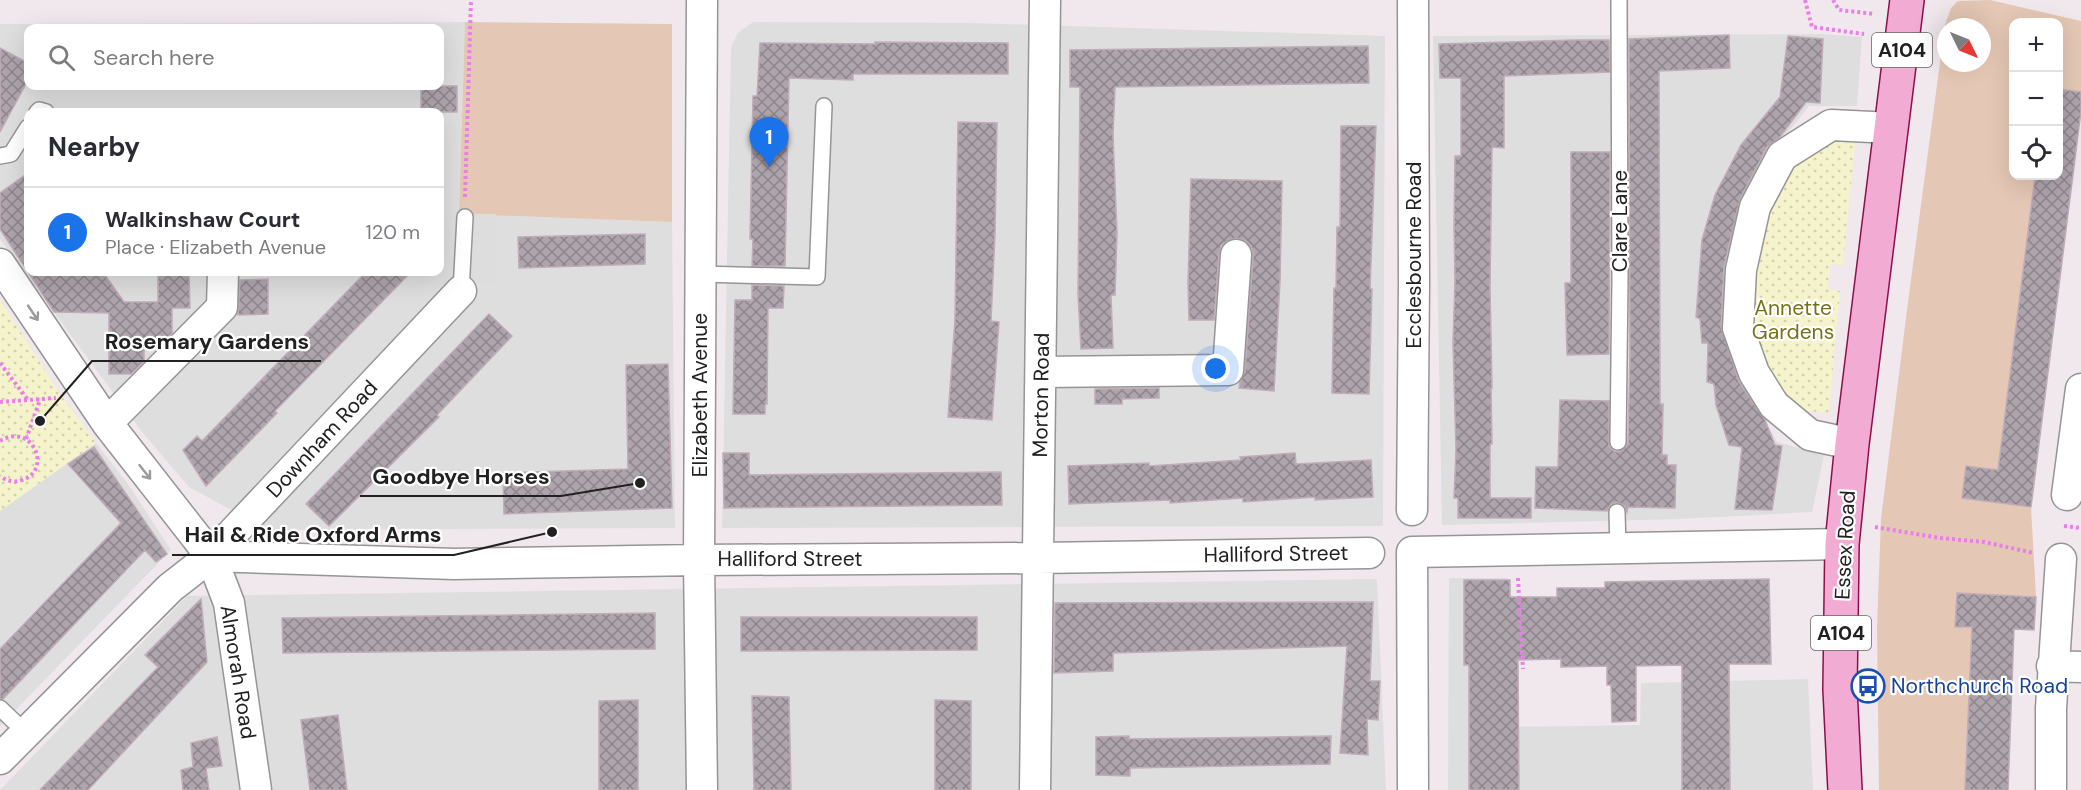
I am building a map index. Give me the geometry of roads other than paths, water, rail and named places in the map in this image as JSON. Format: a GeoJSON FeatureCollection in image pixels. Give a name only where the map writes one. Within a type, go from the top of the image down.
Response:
{"type":"FeatureCollection","features":[{"type":"Feature","properties":{"kind":"main road","name":"Essex Road"},"geometry":{"type":"LineString","coordinates":[[1845,790],[1840,689],[1842,544],[1852,444],[1892,128],[1894,7]]}},
{"type":"Feature","properties":{"kind":"street","name":"Elizabeth Avenue"},"geometry":{"type":"LineString","coordinates":[[702,0],[699,560],[702,790]]}},
{"type":"Feature","properties":{"kind":"street","name":"Morton Road"},"geometry":{"type":"LineString","coordinates":[[1035,790],[1045,0]]}},
{"type":"Feature","properties":{"kind":"street","name":"Ecclesbourne Road"},"geometry":{"type":"LineString","coordinates":[[1412,510],[1413,0]]}},
{"type":"Feature","properties":{"kind":"street"},"geometry":{"type":"LineString","coordinates":[[1852,444],[1810,435],[1774,405],[1754,373],[1738,328],[1741,270],[1755,207],[1782,156],[1831,125],[1892,128]]}},
{"type":"Feature","properties":{"kind":"street"},"geometry":{"type":"LineString","coordinates":[[1041,372],[1228,370],[1236,255]]}},
{"type":"Feature","properties":{"kind":"street","name":"Almorah Road"},"geometry":{"type":"LineString","coordinates":[[0,264],[107,423],[211,556],[229,603],[256,790]]}},
{"type":"Feature","properties":{"kind":"street"},"geometry":{"type":"LineString","coordinates":[[107,423],[222,307],[223,276]]}},
{"type":"Feature","properties":{"kind":"street","name":"Downham Road"},"geometry":{"type":"LineString","coordinates":[[0,759],[170,588],[211,556],[461,291]]}},
{"type":"Feature","properties":{"kind":"street"},"geometry":{"type":"LineString","coordinates":[[2067,495],[2081,389]]}},
{"type":"Feature","properties":{"kind":"street"},"geometry":{"type":"LineString","coordinates":[[1413,790],[1412,552],[1842,544]]}},
{"type":"Feature","properties":{"kind":"street","name":"Halliford Street"},"geometry":{"type":"LineString","coordinates":[[211,556],[454,564],[1369,553]]}},
{"type":"Feature","properties":{"kind":"street"},"geometry":{"type":"LineString","coordinates":[[2051,790],[2067,667],[2061,559]]}},
{"type":"Feature","properties":{"kind":"lane","name":"Clare Lane"},"geometry":{"type":"LineString","coordinates":[[1618,442],[1619,0]]}},
{"type":"Feature","properties":{"kind":"lane"},"geometry":{"type":"LineString","coordinates":[[701,274],[817,277],[824,106]]}},
{"type":"Feature","properties":{"kind":"lane"},"geometry":{"type":"LineString","coordinates":[[0,156],[11,154],[24,133]]}},
{"type":"Feature","properties":{"kind":"lane"},"geometry":{"type":"LineString","coordinates":[[461,291],[465,217]]}},
{"type":"Feature","properties":{"kind":"lane"},"geometry":{"type":"LineString","coordinates":[[1617,512],[1618,549]]}},
{"type":"Feature","properties":{"kind":"lane"},"geometry":{"type":"LineString","coordinates":[[0,708],[26,733]]}},
{"type":"Feature","properties":{"kind":"place","name":"Walkinshaw Court"},"geometry":{"type":"Point","coordinates":[769,167]}},
{"type":"Feature","properties":{"kind":"place","name":"Rosemary Gardens"},"geometry":{"type":"Point","coordinates":[40,421]}},
{"type":"Feature","properties":{"kind":"place","name":"Goodbye Horses"},"geometry":{"type":"Point","coordinates":[640,483]}},
{"type":"Feature","properties":{"kind":"place","name":"Hail & Ride Oxford Arms"},"geometry":{"type":"Point","coordinates":[552,532]}},
{"type":"Feature","properties":{"kind":"place","name":"Northchurch Road"},"geometry":{"type":"Point","coordinates":[1868,686]}},
{"type":"Feature","properties":{"kind":"park label","name":"Annette Gardens"},"geometry":{"type":"Point","coordinates":[1793,320]}}]}
